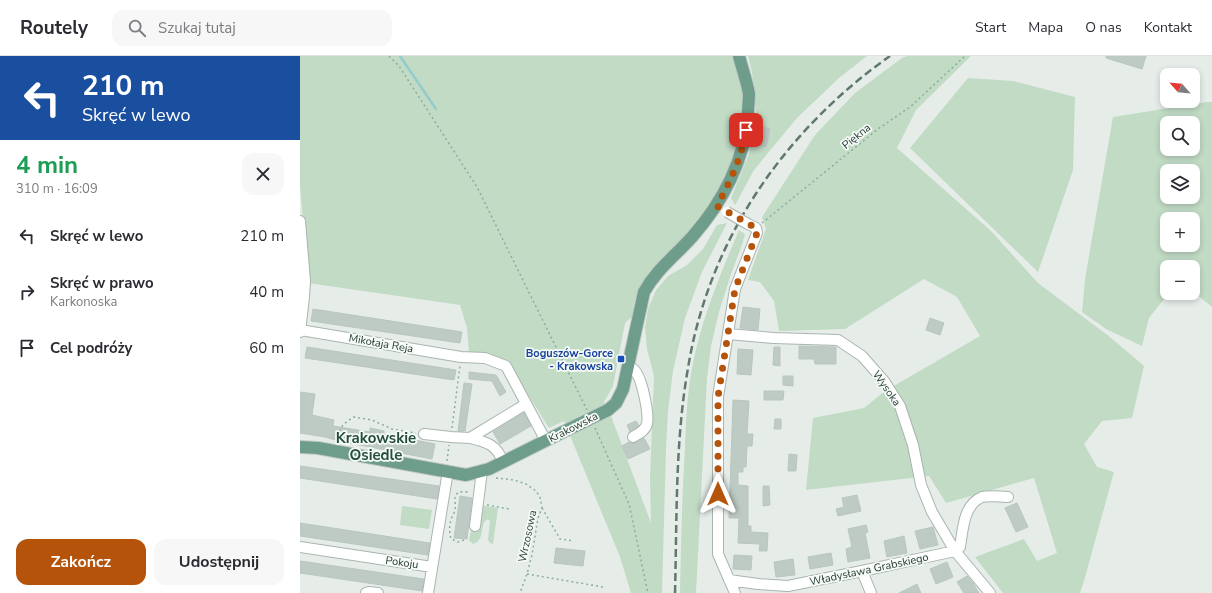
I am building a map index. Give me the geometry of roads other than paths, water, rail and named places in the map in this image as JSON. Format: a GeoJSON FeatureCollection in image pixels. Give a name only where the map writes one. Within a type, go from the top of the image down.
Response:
{"type":"FeatureCollection","features":[{"type":"Feature","properties":{"kind":"main road","name":"Krakowska"},"geometry":{"type":"LineString","coordinates":[[300,447],[318,448],[466,475],[486,470],[503,462],[608,410],[616,403],[623,388],[644,292],[660,269],[705,222],[719,202],[736,168],[744,142],[748,118],[749,94],[739,56]]}},
{"type":"Feature","properties":{"kind":"street"},"geometry":{"type":"LineString","coordinates":[[719,202],[727,212],[752,226],[757,233],[735,289],[718,397],[718,554],[735,593]]}},
{"type":"Feature","properties":{"kind":"street"},"geometry":{"type":"LineString","coordinates":[[300,221],[305,281],[300,331]]}},
{"type":"Feature","properties":{"kind":"street","name":"Mikołaja Reja"},"geometry":{"type":"LineString","coordinates":[[300,331],[461,357],[485,358],[506,366],[526,404],[549,439]]}},
{"type":"Feature","properties":{"kind":"street","name":"Wysoka"},"geometry":{"type":"LineString","coordinates":[[728,334],[774,338],[838,340],[862,356],[884,381],[900,406],[913,445],[921,485],[932,512],[955,551]]}},
{"type":"Feature","properties":{"kind":"street"},"geometry":{"type":"LineString","coordinates":[[627,367],[633,369],[637,374],[644,394],[647,411],[647,425],[644,430],[632,437]]}},
{"type":"Feature","properties":{"kind":"street"},"geometry":{"type":"LineString","coordinates":[[470,438],[526,404]]}},
{"type":"Feature","properties":{"kind":"street"},"geometry":{"type":"LineString","coordinates":[[424,434],[451,438],[470,438],[483,442],[492,446],[498,451],[503,462]]}},
{"type":"Feature","properties":{"kind":"street"},"geometry":{"type":"LineString","coordinates":[[475,526],[486,470]]}},
{"type":"Feature","properties":{"kind":"street","name":"Pokoju"},"geometry":{"type":"LineString","coordinates":[[300,547],[432,567],[446,471]]}},
{"type":"Feature","properties":{"kind":"street"},"geometry":{"type":"LineString","coordinates":[[990,593],[955,551],[960,547],[964,520],[969,509],[975,502],[983,497],[1008,497]]}},
{"type":"Feature","properties":{"kind":"street","name":"Władysława Grabskiego"},"geometry":{"type":"LineString","coordinates":[[729,580],[788,586],[955,551]]}},
{"type":"Feature","properties":{"kind":"street"},"geometry":{"type":"LineString","coordinates":[[428,593],[432,567]]}},
{"type":"Feature","properties":{"kind":"street"},"geometry":{"type":"LineString","coordinates":[[862,571],[871,593]]}},
{"type":"Feature","properties":{"kind":"street"},"geometry":{"type":"LineString","coordinates":[[366,593],[378,593]]}},
{"type":"Feature","properties":{"kind":"waterway"},"geometry":{"type":"LineString","coordinates":[[400,56],[436,109]]}},
{"type":"Feature","properties":{"kind":"railway"},"geometry":{"type":"LineString","coordinates":[[675,593],[677,480],[684,396],[688,368],[698,321],[714,275],[733,232],[758,191],[785,153],[817,118],[852,85],[890,56]]}},
{"type":"Feature","properties":{"kind":"place","name":"Boguszów-Gorce - Krakowska"},"geometry":{"type":"Point","coordinates":[621,359]}},
{"type":"Feature","properties":{"kind":"district","name":"Krakowskie Osiedle"},"geometry":{"type":"Point","coordinates":[376,446]}}]}
